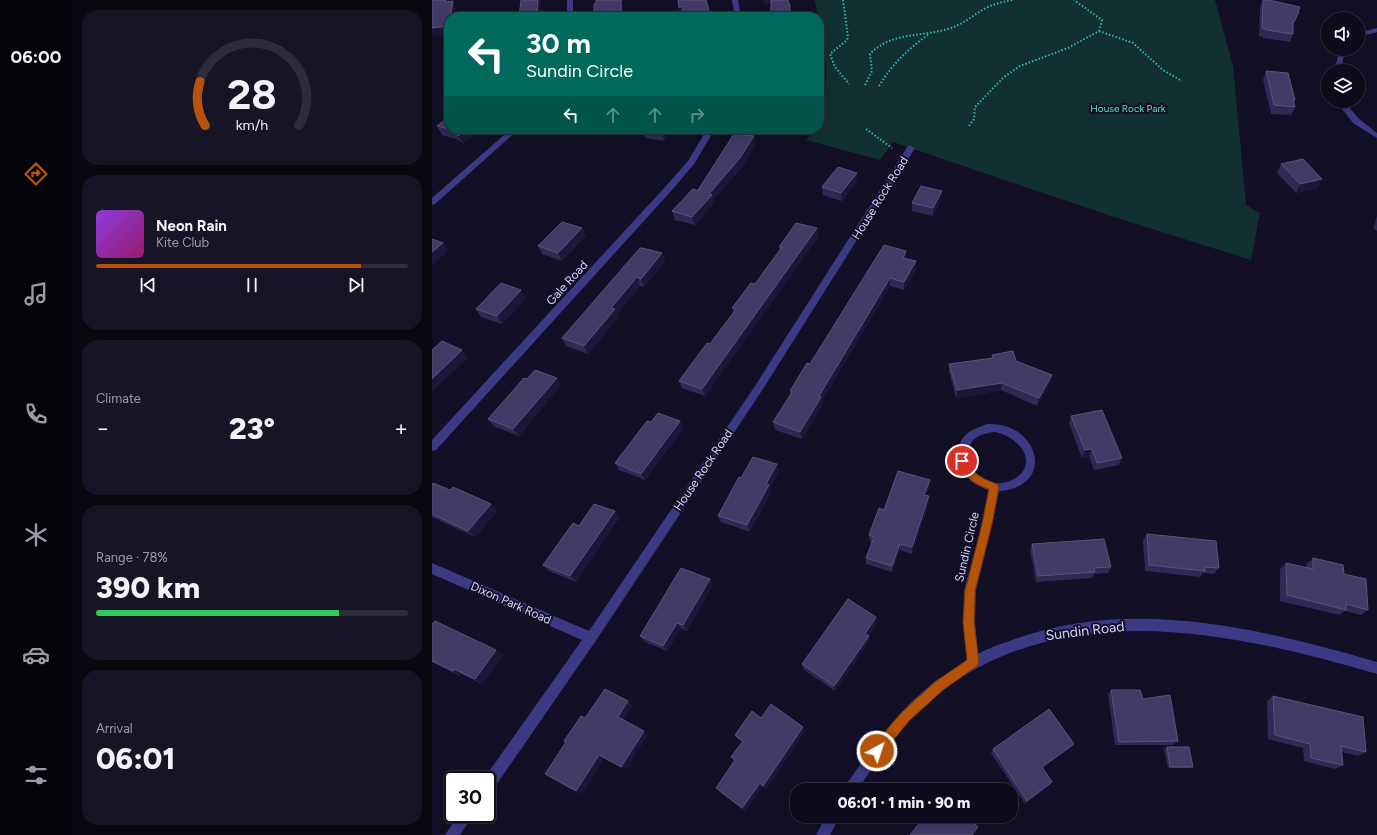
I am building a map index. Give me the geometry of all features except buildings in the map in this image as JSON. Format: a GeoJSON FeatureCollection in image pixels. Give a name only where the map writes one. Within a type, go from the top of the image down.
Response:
{"type":"FeatureCollection","features":[{"type":"Feature","properties":{"kind":"street"},"geometry":{"type":"LineString","coordinates":[[570,0],[570,12]]}},
{"type":"Feature","properties":{"kind":"street"},"geometry":{"type":"LineString","coordinates":[[735,0],[737,12]]}},
{"type":"Feature","properties":{"kind":"street"},"geometry":{"type":"LineString","coordinates":[[1365,33],[1377,30]]}},
{"type":"Feature","properties":{"kind":"street"},"geometry":{"type":"LineString","coordinates":[[1346,108],[1356,121],[1377,136]]}},
{"type":"Feature","properties":{"kind":"street"},"geometry":{"type":"LineString","coordinates":[[432,202],[509,134]]}},
{"type":"Feature","properties":{"kind":"street","name":"Gale Road"},"geometry":{"type":"LineString","coordinates":[[432,447],[669,188],[691,162],[708,134]]}},
{"type":"Feature","properties":{"kind":"street","name":"House Rock Road"},"geometry":{"type":"LineString","coordinates":[[496,773],[591,638],[758,389],[911,148]]}},
{"type":"Feature","properties":{"kind":"street"},"geometry":{"type":"LineString","coordinates":[[999,428],[1016,433],[1026,442],[1032,455],[1030,467],[1019,482],[1001,487],[994,487],[982,483],[968,473],[962,461],[963,448],[970,436],[984,429],[999,428]]}},
{"type":"Feature","properties":{"kind":"street","name":"Sundin Circle"},"geometry":{"type":"LineString","coordinates":[[973,662],[969,622],[970,591],[987,524],[994,487]]}},
{"type":"Feature","properties":{"kind":"street","name":"Dixon Park Road"},"geometry":{"type":"LineString","coordinates":[[432,568],[591,638]]}},
{"type":"Feature","properties":{"kind":"street","name":"Sundin Road"},"geometry":{"type":"LineString","coordinates":[[854,783],[877,751],[905,717],[939,686],[973,662],[1009,646],[1052,634],[1097,627],[1152,625],[1201,628],[1255,636],[1321,650],[1377,668]]}},
{"type":"Feature","properties":{"kind":"street"},"geometry":{"type":"LineString","coordinates":[[452,835],[461,823]]}},
{"type":"Feature","properties":{"kind":"street"},"geometry":{"type":"LineString","coordinates":[[822,835],[829,823]]}},
{"type":"Feature","properties":{"kind":"path"},"geometry":{"type":"LineString","coordinates":[[843,0],[843,9],[849,36],[847,40],[830,54],[835,67],[849,84]]}},
{"type":"Feature","properties":{"kind":"path"},"geometry":{"type":"LineString","coordinates":[[865,85],[873,73],[870,54],[873,50],[895,39],[929,34],[959,25],[989,6],[1012,0]]}},
{"type":"Feature","properties":{"kind":"path"},"geometry":{"type":"LineString","coordinates":[[969,126],[974,119],[975,107],[988,95],[1000,80],[1015,68],[1071,46],[1099,31],[1102,20],[1097,15],[1080,6],[1074,0]]}},
{"type":"Feature","properties":{"kind":"path"},"geometry":{"type":"LineString","coordinates":[[1099,31],[1128,41],[1137,46],[1156,64],[1174,78],[1182,81]]}},
{"type":"Feature","properties":{"kind":"path"},"geometry":{"type":"LineString","coordinates":[[879,86],[890,68],[904,53],[929,34]]}},
{"type":"Feature","properties":{"kind":"path"},"geometry":{"type":"LineString","coordinates":[[866,129],[905,158]]}},
{"type":"Feature","properties":{"kind":"green space","name":"House Rock Park"},"geometry":{"type":"Polygon","coordinates":[[[815,0],[1215,0],[1233,66],[1246,205],[1260,213],[1251,260],[1111,216],[893,142],[880,160],[806,140],[811,134],[824,134],[826,68],[824,56],[824,12],[817,12],[815,0]]]}},
{"type":"Feature","properties":{"kind":"route"},"geometry":{"type":"LineString","coordinates":[[877,751],[905,717],[939,686],[973,662],[969,622],[970,591],[987,524],[994,487],[982,483],[968,473],[962,461]]}}]}
